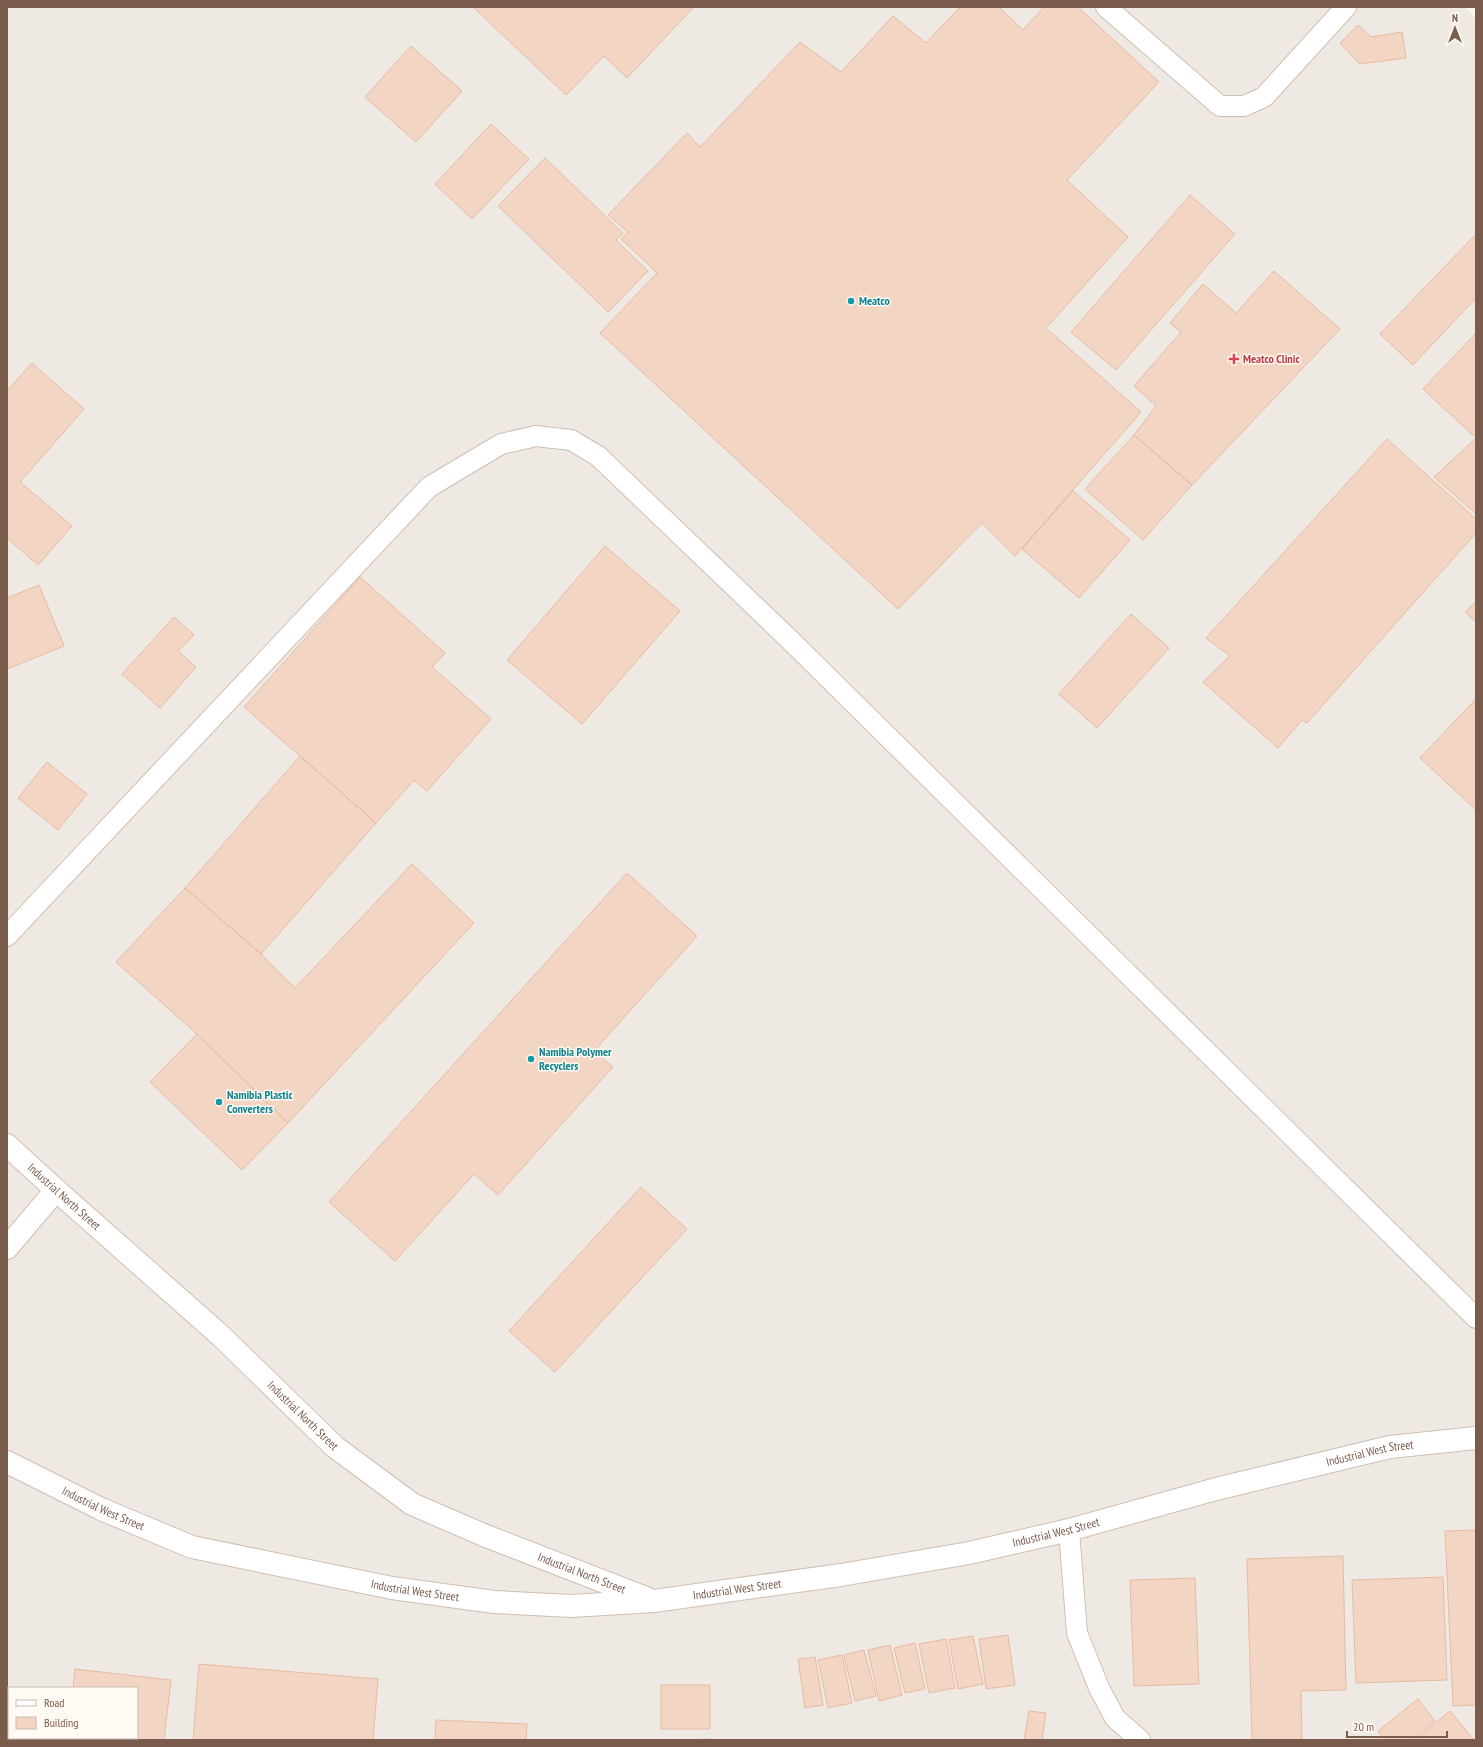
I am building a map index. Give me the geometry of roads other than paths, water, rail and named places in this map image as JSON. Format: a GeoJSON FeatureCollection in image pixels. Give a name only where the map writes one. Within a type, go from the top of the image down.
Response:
{"type":"FeatureCollection","features":[{"type":"Feature","properties":{"kind":"street","name":"Industrial North Street"},"geometry":{"type":"LineString","coordinates":[[7,1145],[221,1336],[335,1447],[412,1504],[486,1536],[654,1601]]}},
{"type":"Feature","properties":{"kind":"street"},"geometry":{"type":"LineString","coordinates":[[7,1248],[56,1190]]}},
{"type":"Feature","properties":{"kind":"street","name":"Industrial West Street"},"geometry":{"type":"LineString","coordinates":[[7,1462],[101,1509],[192,1547],[392,1588],[494,1602],[572,1606],[654,1601],[856,1572],[969,1553],[1069,1530],[1216,1489],[1390,1447],[1476,1438]]}},
{"type":"Feature","properties":{"kind":"lane"},"geometry":{"type":"LineString","coordinates":[[1106,7],[1220,106],[1244,106],[1264,97],[1346,7]]}},
{"type":"Feature","properties":{"kind":"lane"},"geometry":{"type":"LineString","coordinates":[[7,936],[429,487],[501,444],[536,436],[572,440],[598,456],[788,637],[1476,1318]]}},
{"type":"Feature","properties":{"kind":"lane"},"geometry":{"type":"LineString","coordinates":[[1069,1530],[1077,1633],[1098,1688],[1115,1718],[1140,1740]]}},
{"type":"Feature","properties":{"kind":"place","name":"Meatco"},"geometry":{"type":"Point","coordinates":[851,301]}},
{"type":"Feature","properties":{"kind":"place","name":"Meatco Clinic"},"geometry":{"type":"Point","coordinates":[1234,359]}},
{"type":"Feature","properties":{"kind":"place","name":"Namibia Polymer Recyclers"},"geometry":{"type":"Point","coordinates":[531,1059]}},
{"type":"Feature","properties":{"kind":"place","name":"Namibia Plastic Converters"},"geometry":{"type":"Point","coordinates":[219,1102]}}]}
